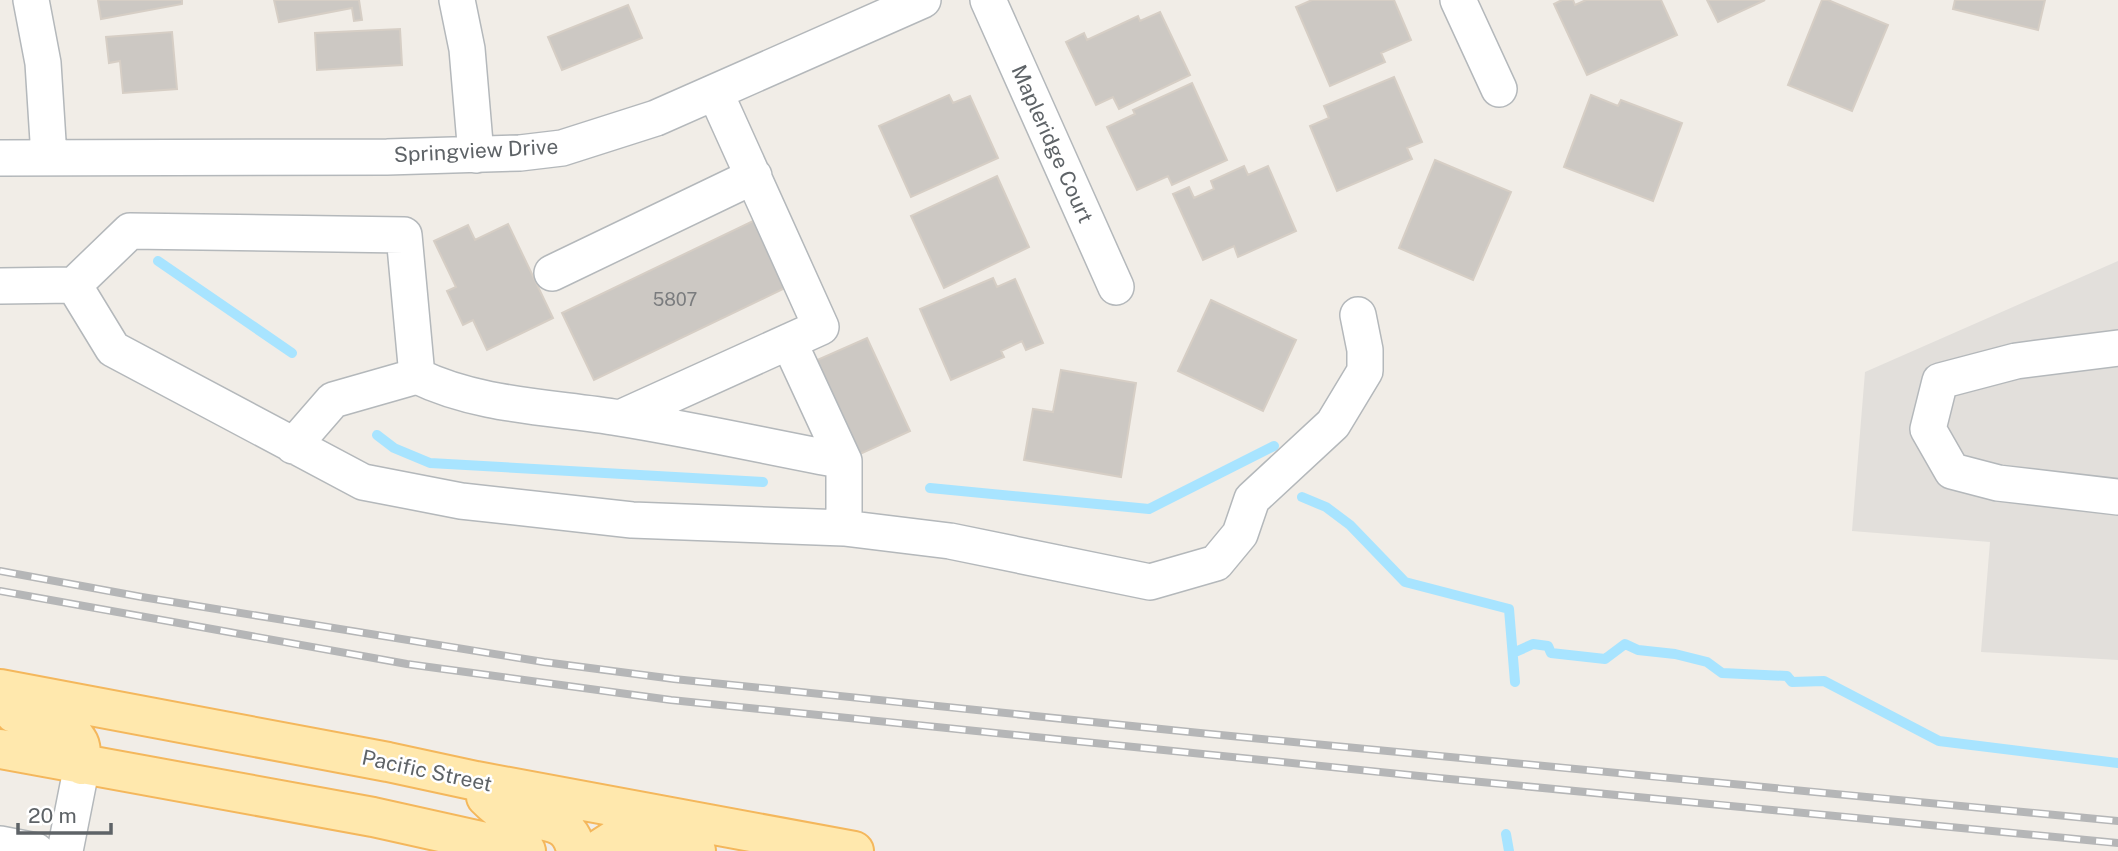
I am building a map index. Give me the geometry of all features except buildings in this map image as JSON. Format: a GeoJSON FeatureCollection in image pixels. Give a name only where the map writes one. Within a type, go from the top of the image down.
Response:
{"type":"FeatureCollection","features":[{"type":"Feature","properties":{"kind":"main road","name":"Pacific Street"},"geometry":{"type":"LineString","coordinates":[[0,689],[375,760],[725,839],[854,851]]}},
{"type":"Feature","properties":{"kind":"main road"},"geometry":{"type":"LineString","coordinates":[[0,709],[61,726],[73,734],[80,745],[82,765]]}},
{"type":"Feature","properties":{"kind":"main road"},"geometry":{"type":"LineString","coordinates":[[0,749],[373,817],[526,851]]}},
{"type":"Feature","properties":{"kind":"main road"},"geometry":{"type":"LineString","coordinates":[[476,782],[487,798],[502,811],[559,825],[568,831],[575,841],[576,851]]}},
{"type":"Feature","properties":{"kind":"main road"},"geometry":{"type":"LineString","coordinates":[[597,851],[614,840],[621,839],[696,851]]}},
{"type":"Feature","properties":{"kind":"street"},"geometry":{"type":"LineString","coordinates":[[30,0],[35,13],[43,63],[49,157]]}},
{"type":"Feature","properties":{"kind":"street"},"geometry":{"type":"LineString","coordinates":[[457,0],[467,48],[476,155]]}},
{"type":"Feature","properties":{"kind":"street","name":"Springview Drive"},"geometry":{"type":"LineString","coordinates":[[0,158],[476,155],[562,148],[656,118],[923,0]]}},
{"type":"Feature","properties":{"kind":"street","name":"Mapleridge Court"},"geometry":{"type":"LineString","coordinates":[[988,0],[1116,287]]}},
{"type":"Feature","properties":{"kind":"street"},"geometry":{"type":"LineString","coordinates":[[1458,0],[1499,89]]}},
{"type":"Feature","properties":{"kind":"street"},"geometry":{"type":"LineString","coordinates":[[620,418],[821,327],[715,92]]}},
{"type":"Feature","properties":{"kind":"street"},"geometry":{"type":"LineString","coordinates":[[552,273],[754,176]]}},
{"type":"Feature","properties":{"kind":"street"},"geometry":{"type":"LineString","coordinates":[[0,286],[74,285],[130,231],[404,235],[416,376]]}},
{"type":"Feature","properties":{"kind":"street"},"geometry":{"type":"LineString","coordinates":[[74,285],[113,349],[363,482],[461,501],[632,520],[844,528],[950,541],[1150,582],[1216,563],[1240,534],[1252,499],[1333,424],[1364,371],[1365,350],[1358,315]]}},
{"type":"Feature","properties":{"kind":"street"},"geometry":{"type":"LineString","coordinates":[[789,342],[844,461],[844,528]]}},
{"type":"Feature","properties":{"kind":"street"},"geometry":{"type":"LineString","coordinates":[[2118,348],[2016,361],[1940,381],[1928,429],[1952,471],[1998,483],[2118,497]]}},
{"type":"Feature","properties":{"kind":"street"},"geometry":{"type":"LineString","coordinates":[[293,446],[333,400],[416,376],[440,387],[508,402],[620,418],[844,461]]}},
{"type":"Feature","properties":{"kind":"street"},"geometry":{"type":"LineString","coordinates":[[65,851],[82,765]]}},
{"type":"Feature","properties":{"kind":"street"},"geometry":{"type":"LineString","coordinates":[[0,844],[36,851]]}},
{"type":"Feature","properties":{"kind":"shaded area"},"geometry":{"type":"Polygon","coordinates":[[[2118,261],[2118,660],[1981,652],[1990,542],[1852,531],[1865,372],[2118,261]]]}},
{"type":"Feature","properties":{"kind":"waterway"},"geometry":{"type":"LineString","coordinates":[[158,261],[292,353]]}},
{"type":"Feature","properties":{"kind":"waterway"},"geometry":{"type":"LineString","coordinates":[[377,435],[394,448],[430,463],[763,482]]}},
{"type":"Feature","properties":{"kind":"waterway"},"geometry":{"type":"LineString","coordinates":[[930,488],[1149,509],[1274,446]]}},
{"type":"Feature","properties":{"kind":"waterway"},"geometry":{"type":"LineString","coordinates":[[1302,497],[1326,507],[1350,525],[1405,582],[1509,609],[1515,682]]}},
{"type":"Feature","properties":{"kind":"waterway"},"geometry":{"type":"LineString","coordinates":[[1513,653],[1533,644],[1548,646],[1551,653],[1605,659],[1625,644],[1638,650],[1675,654],[1707,662],[1722,673],[1787,676],[1792,682],[1824,681],[1939,741],[2118,763]]}},
{"type":"Feature","properties":{"kind":"waterway"},"geometry":{"type":"LineString","coordinates":[[1506,834],[1509,851]]}},
{"type":"Feature","properties":{"kind":"railway"},"geometry":{"type":"LineString","coordinates":[[0,571],[142,597],[544,662],[674,679],[1200,733],[2118,821]]}},
{"type":"Feature","properties":{"kind":"railway"},"geometry":{"type":"LineString","coordinates":[[0,591],[407,664],[671,700],[2118,843]]}}]}
